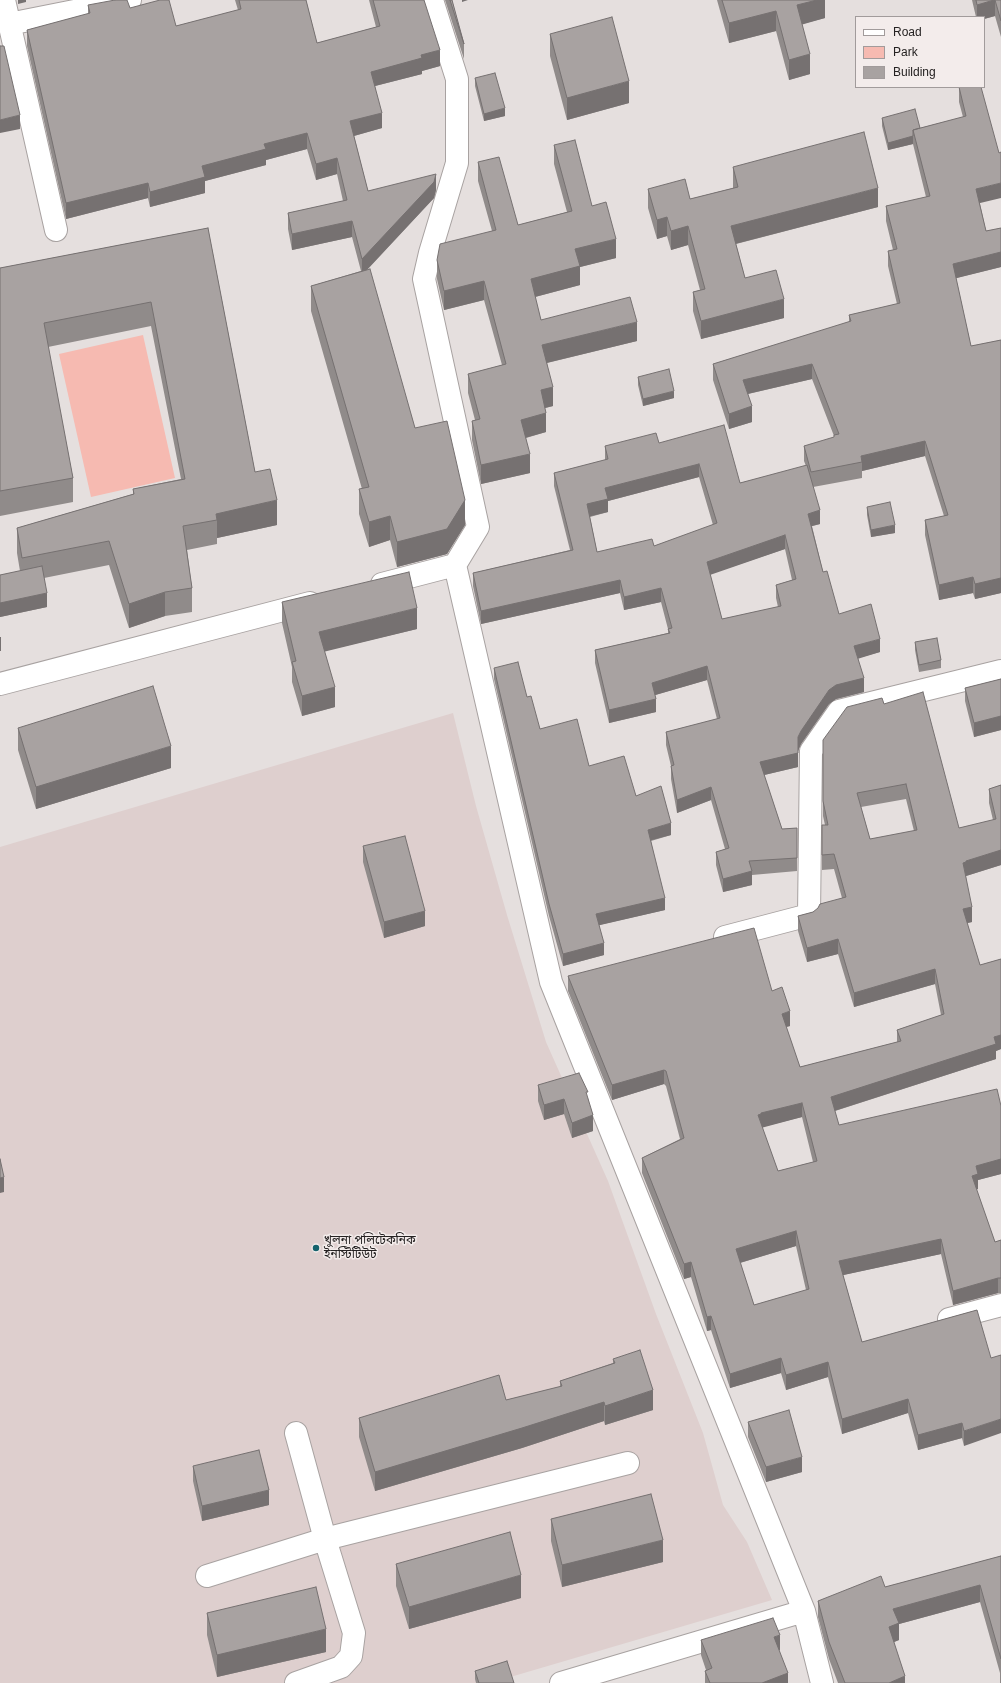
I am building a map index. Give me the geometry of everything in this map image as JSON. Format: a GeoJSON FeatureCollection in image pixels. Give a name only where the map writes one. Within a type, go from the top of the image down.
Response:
{"type":"FeatureCollection","features":[{"type":"Feature","properties":{"kind":"street"},"geometry":{"type":"LineString","coordinates":[[4,0],[56,230]]}},
{"type":"Feature","properties":{"kind":"street"},"geometry":{"type":"LineString","coordinates":[[9,24],[130,0]]}},
{"type":"Feature","properties":{"kind":"street"},"geometry":{"type":"LineString","coordinates":[[362,589],[455,565],[478,527],[424,279],[456,163],[457,79],[432,0]]}},
{"type":"Feature","properties":{"kind":"street"},"geometry":{"type":"LineString","coordinates":[[455,565],[559,980],[804,1611],[822,1683]]}},
{"type":"Feature","properties":{"kind":"street"},"geometry":{"type":"LineString","coordinates":[[0,684],[332,597]]}},
{"type":"Feature","properties":{"kind":"street"},"geometry":{"type":"LineString","coordinates":[[703,942],[809,915],[811,751],[839,711],[1001,670]]}},
{"type":"Feature","properties":{"kind":"street"},"geometry":{"type":"LineString","coordinates":[[928,1325],[1001,1305]]}},
{"type":"Feature","properties":{"kind":"street"},"geometry":{"type":"LineString","coordinates":[[296,1433],[325,1539],[354,1633],[351,1656],[341,1667],[296,1683]]}},
{"type":"Feature","properties":{"kind":"street"},"geometry":{"type":"LineString","coordinates":[[207,1576],[325,1539],[628,1463]]}},
{"type":"Feature","properties":{"kind":"street"},"geometry":{"type":"LineString","coordinates":[[561,1683],[804,1611]]}},
{"type":"Feature","properties":{"kind":"shaded area","name":"খুলনা পলিটেকনিক ইনস্টিটিউট"},"geometry":{"type":"Polygon","coordinates":[[[453,713],[476,806],[507,915],[546,1042],[608,1181],[656,1314],[703,1433],[723,1505],[747,1542],[772,1600],[490,1683],[0,1683],[0,847],[453,713]]]}},
{"type":"Feature","properties":{"kind":"green space"},"geometry":{"type":"Polygon","coordinates":[[[143,335],[175,478],[91,497],[59,354],[143,335]]]}},
{"type":"Feature","properties":{"kind":"building"},"geometry":{"type":"Polygon","coordinates":[[[115,0],[127,0],[130,8],[160,0],[169,0],[176,26],[241,9],[239,0],[306,0],[317,43],[380,26],[373,0],[424,0],[440,50],[421,55],[422,58],[371,72],[382,113],[350,121],[368,191],[436,174],[434,182],[362,259],[352,221],[292,234],[288,213],[347,200],[337,158],[316,164],[307,133],[264,144],[266,149],[202,166],[205,177],[150,192],[148,183],[66,203],[27,30],[90,13],[88,5],[115,0]]]}},
{"type":"Feature","properties":{"kind":"building"},"geometry":{"type":"Polygon","coordinates":[[[450,0],[452,0],[464,44],[450,0]]]}},
{"type":"Feature","properties":{"kind":"building"},"geometry":{"type":"Polygon","coordinates":[[[722,0],[817,0],[797,5],[810,54],[789,60],[776,11],[729,23],[722,0]]]}},
{"type":"Feature","properties":{"kind":"building"},"geometry":{"type":"Polygon","coordinates":[[[976,0],[994,0],[977,5],[976,0]]]}},
{"type":"Feature","properties":{"kind":"building"},"geometry":{"type":"Polygon","coordinates":[[[995,0],[1001,0],[1001,21],[995,0]]]}},
{"type":"Feature","properties":{"kind":"building"},"geometry":{"type":"Polygon","coordinates":[[[612,17],[629,81],[567,98],[550,34],[612,17]]]}},
{"type":"Feature","properties":{"kind":"building"},"geometry":{"type":"Polygon","coordinates":[[[0,46],[4,46],[20,115],[0,120],[0,46]]]}},
{"type":"Feature","properties":{"kind":"building"},"geometry":{"type":"Polygon","coordinates":[[[495,73],[505,108],[484,114],[475,78],[495,73]]]}},
{"type":"Feature","properties":{"kind":"building"},"geometry":{"type":"Polygon","coordinates":[[[959,88],[981,88],[999,153],[1001,152],[1001,183],[976,189],[986,231],[1001,228],[1001,252],[953,264],[971,346],[1001,340],[1001,578],[975,584],[973,577],[939,585],[925,520],[948,515],[925,441],[861,456],[862,462],[811,472],[804,446],[834,437],[834,435],[839,434],[812,364],[743,380],[752,406],[729,414],[713,364],[851,321],[849,315],[900,303],[888,251],[897,249],[886,206],[930,196],[913,130],[966,116],[959,88]]]}},
{"type":"Feature","properties":{"kind":"building"},"geometry":{"type":"Polygon","coordinates":[[[915,109],[920,128],[913,130],[913,136],[888,143],[882,118],[915,109]]]}},
{"type":"Feature","properties":{"kind":"building"},"geometry":{"type":"Polygon","coordinates":[[[864,132],[878,188],[731,226],[745,278],[776,270],[784,299],[701,321],[693,292],[705,289],[688,226],[671,231],[667,217],[657,220],[648,189],[685,179],[690,199],[738,187],[733,167],[864,132]]]}},
{"type":"Feature","properties":{"kind":"building"},"geometry":{"type":"Polygon","coordinates":[[[575,140],[592,206],[606,202],[616,239],[575,249],[580,266],[531,279],[541,320],[630,297],[637,322],[542,345],[553,387],[541,390],[546,413],[521,420],[530,454],[481,465],[472,421],[480,419],[468,374],[506,364],[484,281],[444,291],[437,260],[440,244],[496,230],[478,162],[499,157],[518,225],[572,211],[554,145],[575,140]]]}},
{"type":"Feature","properties":{"kind":"building"},"geometry":{"type":"Polygon","coordinates":[[[208,228],[255,472],[270,469],[277,500],[216,514],[217,520],[183,526],[192,588],[165,592],[129,604],[109,541],[22,558],[17,528],[134,494],[133,489],[185,479],[151,302],[44,323],[73,478],[0,491],[0,268],[208,228]]]}},
{"type":"Feature","properties":{"kind":"building"},"geometry":{"type":"Polygon","coordinates":[[[370,269],[415,428],[447,421],[465,500],[447,529],[397,542],[390,516],[369,522],[359,489],[369,487],[311,286],[370,269]]]}},
{"type":"Feature","properties":{"kind":"building"},"geometry":{"type":"Polygon","coordinates":[[[669,369],[674,391],[643,399],[638,377],[669,369]]]}},
{"type":"Feature","properties":{"kind":"building"},"geometry":{"type":"Polygon","coordinates":[[[724,425],[740,483],[807,465],[820,510],[808,514],[823,572],[827,571],[839,614],[871,604],[880,639],[854,646],[864,678],[836,685],[829,690],[798,737],[798,753],[760,762],[782,829],[797,828],[797,858],[749,861],[752,871],[723,879],[716,852],[729,848],[711,787],[677,800],[671,766],[674,765],[666,732],[720,718],[707,666],[652,683],[656,699],[609,710],[595,650],[670,633],[668,629],[672,628],[661,588],[624,597],[620,580],[481,611],[473,573],[573,550],[554,473],[608,459],[605,446],[656,433],[659,443],[724,425]],[[699,464],[605,488],[608,499],[587,504],[597,552],[652,539],[654,546],[717,523],[699,464]],[[785,535],[707,562],[722,619],[781,606],[776,585],[796,579],[785,535]]]}},
{"type":"Feature","properties":{"kind":"building"},"geometry":{"type":"Polygon","coordinates":[[[890,502],[895,525],[871,530],[867,507],[890,502]]]}},
{"type":"Feature","properties":{"kind":"building"},"geometry":{"type":"Polygon","coordinates":[[[42,566],[47,593],[0,603],[0,575],[42,566]]]}},
{"type":"Feature","properties":{"kind":"building"},"geometry":{"type":"Polygon","coordinates":[[[409,572],[417,608],[319,632],[335,687],[302,696],[292,662],[296,661],[282,602],[409,572]]]}},
{"type":"Feature","properties":{"kind":"building"},"geometry":{"type":"Polygon","coordinates":[[[937,638],[941,660],[919,665],[915,642],[937,638]]]}},
{"type":"Feature","properties":{"kind":"building"},"geometry":{"type":"Polygon","coordinates":[[[518,662],[527,697],[531,696],[540,729],[577,719],[589,766],[624,756],[636,796],[661,786],[671,823],[648,830],[665,898],[596,914],[604,943],[563,954],[549,904],[494,668],[518,662]]]}},
{"type":"Feature","properties":{"kind":"building"},"geometry":{"type":"Polygon","coordinates":[[[1001,679],[1001,716],[974,723],[965,688],[1001,679]]]}},
{"type":"Feature","properties":{"kind":"building"},"geometry":{"type":"Polygon","coordinates":[[[153,686],[171,746],[36,787],[18,728],[153,686]]]}},
{"type":"Feature","properties":{"kind":"building"},"geometry":{"type":"Polygon","coordinates":[[[923,692],[959,828],[996,819],[989,789],[1001,785],[1001,850],[963,863],[972,907],[963,909],[980,965],[1001,959],[1001,1035],[994,1037],[996,1044],[831,1097],[839,1125],[997,1089],[1001,1106],[1001,1159],[976,1166],[978,1174],[972,1176],[995,1242],[1001,1240],[1001,1278],[953,1291],[941,1239],[839,1261],[862,1342],[977,1310],[991,1358],[1001,1355],[1001,1419],[964,1431],[962,1423],[918,1435],[908,1399],[842,1419],[828,1362],[786,1375],[781,1358],[730,1374],[711,1316],[707,1317],[691,1262],[684,1264],[642,1158],[684,1138],[666,1071],[664,1070],[612,1085],[568,976],[754,928],[772,991],[782,987],[790,1011],[782,1014],[800,1067],[901,1041],[897,1030],[944,1014],[935,969],[854,993],[838,939],[807,948],[798,916],[813,912],[820,904],[846,897],[834,854],[822,855],[822,825],[828,825],[823,801],[823,740],[847,707],[882,698],[884,704],[923,692]],[[906,784],[857,793],[870,839],[917,830],[906,784]],[[802,1103],[758,1115],[778,1171],[817,1161],[802,1103]],[[796,1231],[736,1249],[754,1305],[809,1289],[796,1231]]]}},
{"type":"Feature","properties":{"kind":"building"},"geometry":{"type":"Polygon","coordinates":[[[405,836],[425,911],[384,922],[363,846],[405,836]]]}},
{"type":"Feature","properties":{"kind":"building"},"geometry":{"type":"Polygon","coordinates":[[[579,1073],[588,1092],[586,1092],[593,1115],[572,1123],[564,1099],[544,1105],[538,1085],[579,1073]]]}},
{"type":"Feature","properties":{"kind":"building"},"geometry":{"type":"Polygon","coordinates":[[[0,1159],[4,1177],[0,1178],[0,1159]]]}},
{"type":"Feature","properties":{"kind":"building"},"geometry":{"type":"Polygon","coordinates":[[[640,1350],[653,1390],[605,1406],[604,1402],[375,1472],[359,1418],[499,1375],[506,1400],[562,1386],[560,1381],[615,1363],[613,1359],[640,1350]]]}},
{"type":"Feature","properties":{"kind":"building"},"geometry":{"type":"Polygon","coordinates":[[[789,1410],[802,1457],[766,1467],[748,1422],[789,1410]]]}},
{"type":"Feature","properties":{"kind":"building"},"geometry":{"type":"Polygon","coordinates":[[[259,1450],[269,1490],[202,1506],[193,1466],[259,1450]]]}},
{"type":"Feature","properties":{"kind":"building"},"geometry":{"type":"Polygon","coordinates":[[[651,1494],[663,1540],[562,1565],[551,1519],[651,1494]]]}},
{"type":"Feature","properties":{"kind":"building"},"geometry":{"type":"Polygon","coordinates":[[[510,1532],[521,1575],[409,1607],[396,1564],[510,1532]]]}},
{"type":"Feature","properties":{"kind":"building"},"geometry":{"type":"Polygon","coordinates":[[[1001,1556],[1001,1659],[980,1585],[893,1609],[899,1623],[889,1627],[905,1676],[889,1683],[845,1683],[829,1642],[818,1601],[881,1576],[885,1587],[1001,1556]]]}},
{"type":"Feature","properties":{"kind":"building"},"geometry":{"type":"Polygon","coordinates":[[[316,1587],[326,1629],[217,1655],[207,1613],[316,1587]]]}},
{"type":"Feature","properties":{"kind":"building"},"geometry":{"type":"Polygon","coordinates":[[[773,1618],[780,1635],[774,1637],[788,1673],[762,1683],[710,1683],[705,1671],[712,1668],[701,1640],[773,1618]]]}},
{"type":"Feature","properties":{"kind":"building"},"geometry":{"type":"Polygon","coordinates":[[[507,1661],[514,1683],[479,1683],[475,1671],[507,1661]]]}},
{"type":"Feature","properties":{"kind":"place","name":"খুলনা পলিটেকনিক ইনস্টিটিউট"},"geometry":{"type":"Point","coordinates":[316,1248]}}]}
